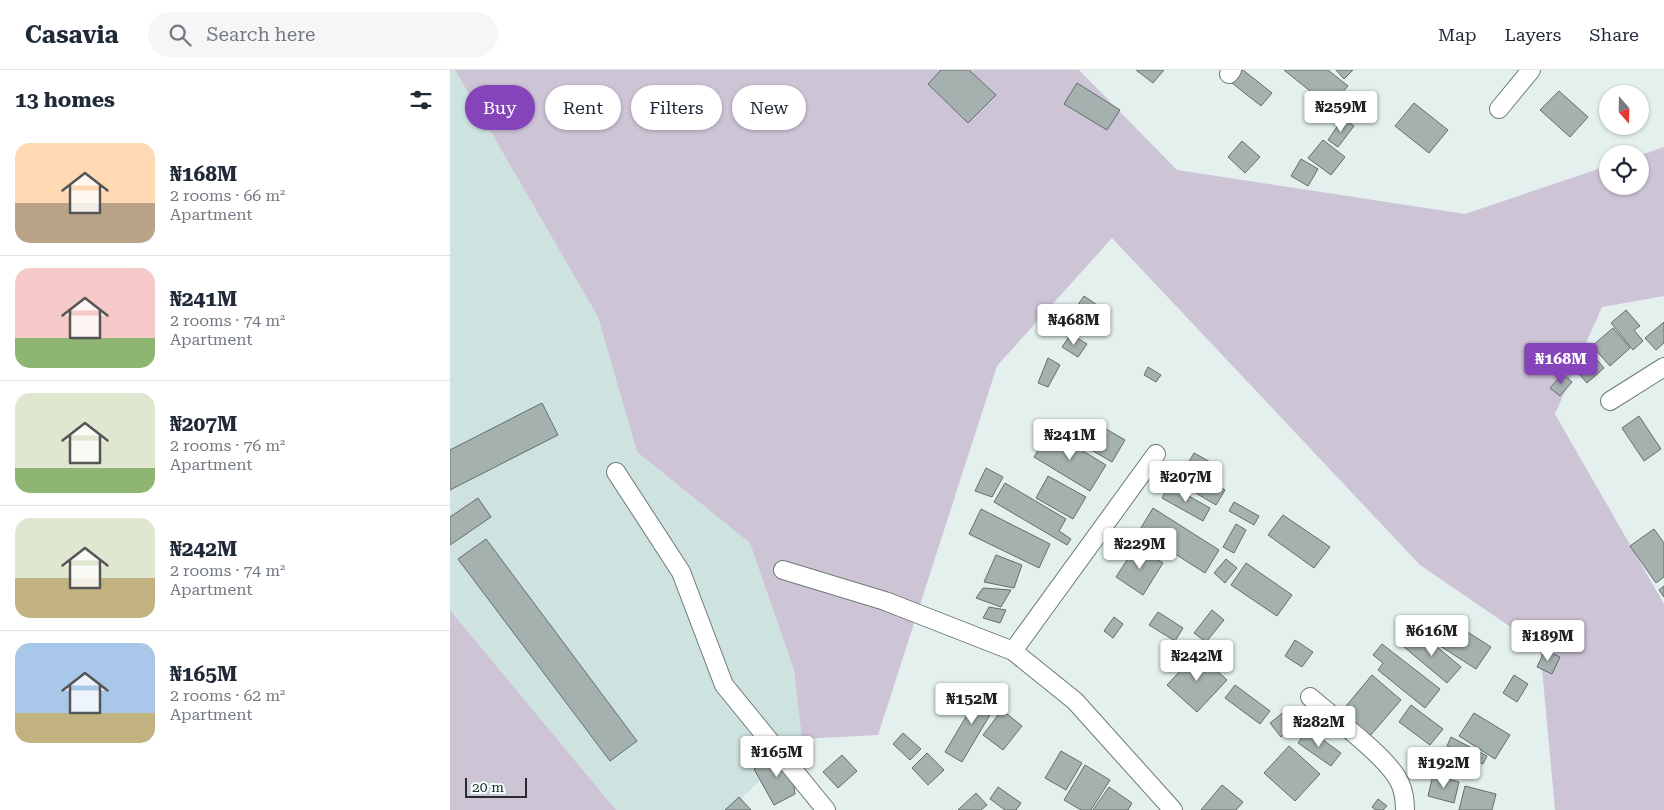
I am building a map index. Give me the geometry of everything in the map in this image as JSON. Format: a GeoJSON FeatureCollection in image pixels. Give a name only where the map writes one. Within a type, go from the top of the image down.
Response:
{"type":"FeatureCollection","features":[{"type":"Feature","properties":{"kind":"street"},"geometry":{"type":"LineString","coordinates":[[1499,109],[1531,70]]}},
{"type":"Feature","properties":{"kind":"street"},"geometry":{"type":"LineString","coordinates":[[1610,401],[1664,367]]}},
{"type":"Feature","properties":{"kind":"street"},"geometry":{"type":"LineString","coordinates":[[1013,651],[1156,454]]}},
{"type":"Feature","properties":{"kind":"street"},"geometry":{"type":"LineString","coordinates":[[616,472],[680,572],[724,685],[826,810]]}},
{"type":"Feature","properties":{"kind":"street"},"geometry":{"type":"LineString","coordinates":[[783,570],[885,601],[1013,651],[1074,701],[1173,810]]}},
{"type":"Feature","properties":{"kind":"street"},"geometry":{"type":"LineString","coordinates":[[1310,697],[1388,765],[1400,782],[1405,810]]}},
{"type":"Feature","properties":{"kind":"shaded area"},"geometry":{"type":"Polygon","coordinates":[[[450,70],[455,70],[465,87],[465,130],[490,130],[598,317],[637,452],[750,543],[794,670],[802,739],[742,798],[725,810],[616,810],[450,610],[450,70]]]}},
{"type":"Feature","properties":{"kind":"shaded area"},"geometry":{"type":"Polygon","coordinates":[[[455,70],[1079,70],[1177,170],[1465,214],[1599,169],[1599,195],[1649,195],[1649,152],[1664,147],[1664,296],[1602,307],[1555,414],[1664,604],[1664,810],[1555,810],[1540,647],[1420,565],[1112,238],[997,366],[878,735],[802,739],[794,670],[750,543],[637,452],[598,317],[490,130],[535,130],[535,85],[465,85],[465,87],[455,70]]]}},
{"type":"Feature","properties":{"kind":"shaded area"},"geometry":{"type":"Polygon","coordinates":[[[450,610],[616,810],[450,810],[450,610]]]}},
{"type":"Feature","properties":{"kind":"building"},"geometry":{"type":"Polygon","coordinates":[[[941,70],[969,70],[996,95],[968,123],[928,84],[941,70]]]}},
{"type":"Feature","properties":{"kind":"building"},"geometry":{"type":"Polygon","coordinates":[[[1136,70],[1164,70],[1153,83],[1136,70]]]}},
{"type":"Feature","properties":{"kind":"building"},"geometry":{"type":"Polygon","coordinates":[[[1235,70],[1243,70],[1272,93],[1261,106],[1227,79],[1235,70]]]}},
{"type":"Feature","properties":{"kind":"building"},"geometry":{"type":"Polygon","coordinates":[[[1284,70],[1328,70],[1348,86],[1330,107],[1284,70]]]}},
{"type":"Feature","properties":{"kind":"building"},"geometry":{"type":"Polygon","coordinates":[[[1336,70],[1353,70],[1344,79],[1336,70]]]}},
{"type":"Feature","properties":{"kind":"building"},"geometry":{"type":"Polygon","coordinates":[[[1077,83],[1120,110],[1107,130],[1064,104],[1077,83]]]}},
{"type":"Feature","properties":{"kind":"building"},"geometry":{"type":"Polygon","coordinates":[[[1559,91],[1588,117],[1570,137],[1540,110],[1559,91]]]}},
{"type":"Feature","properties":{"kind":"building"},"geometry":{"type":"Polygon","coordinates":[[[1414,103],[1448,130],[1429,153],[1395,126],[1414,103]]]}},
{"type":"Feature","properties":{"kind":"building"},"geometry":{"type":"Polygon","coordinates":[[[1343,118],[1354,126],[1338,147],[1328,140],[1343,118]]]}},
{"type":"Feature","properties":{"kind":"building"},"geometry":{"type":"Polygon","coordinates":[[[1323,140],[1345,157],[1331,175],[1308,158],[1323,140]]]}},
{"type":"Feature","properties":{"kind":"building"},"geometry":{"type":"Polygon","coordinates":[[[1242,141],[1260,157],[1245,173],[1228,157],[1242,141]]]}},
{"type":"Feature","properties":{"kind":"building"},"geometry":{"type":"Polygon","coordinates":[[[1301,159],[1318,169],[1308,186],[1291,176],[1301,159]]]}},
{"type":"Feature","properties":{"kind":"building"},"geometry":{"type":"Polygon","coordinates":[[[1084,296],[1100,307],[1084,330],[1068,319],[1084,296]]]}},
{"type":"Feature","properties":{"kind":"building"},"geometry":{"type":"Polygon","coordinates":[[[1626,310],[1640,326],[1634,330],[1643,341],[1633,350],[1611,323],[1626,310]]]}},
{"type":"Feature","properties":{"kind":"building"},"geometry":{"type":"Polygon","coordinates":[[[1664,322],[1664,343],[1656,350],[1645,338],[1664,322]]]}},
{"type":"Feature","properties":{"kind":"building"},"geometry":{"type":"Polygon","coordinates":[[[1613,328],[1630,348],[1610,366],[1592,346],[1613,328]]]}},
{"type":"Feature","properties":{"kind":"building"},"geometry":{"type":"Polygon","coordinates":[[[1071,334],[1087,344],[1078,357],[1062,347],[1071,334]]]}},
{"type":"Feature","properties":{"kind":"building"},"geometry":{"type":"Polygon","coordinates":[[[1588,349],[1604,368],[1587,383],[1570,364],[1588,349]]]}},
{"type":"Feature","properties":{"kind":"building"},"geometry":{"type":"Polygon","coordinates":[[[1048,358],[1060,365],[1048,387],[1038,383],[1048,358]]]}},
{"type":"Feature","properties":{"kind":"building"},"geometry":{"type":"Polygon","coordinates":[[[1148,367],[1161,375],[1156,382],[1144,375],[1148,367]]]}},
{"type":"Feature","properties":{"kind":"building"},"geometry":{"type":"Polygon","coordinates":[[[1563,374],[1572,382],[1560,396],[1550,388],[1563,374]]]}},
{"type":"Feature","properties":{"kind":"building"},"geometry":{"type":"Polygon","coordinates":[[[542,403],[558,435],[450,490],[450,450],[542,403]]]}},
{"type":"Feature","properties":{"kind":"building"},"geometry":{"type":"Polygon","coordinates":[[[1639,416],[1661,449],[1644,461],[1622,428],[1639,416]]]}},
{"type":"Feature","properties":{"kind":"building"},"geometry":{"type":"Polygon","coordinates":[[[1094,422],[1125,440],[1112,462],[1081,444],[1094,422]]]}},
{"type":"Feature","properties":{"kind":"building"},"geometry":{"type":"Polygon","coordinates":[[[1050,431],[1106,465],[1090,491],[1034,457],[1050,431]]]}},
{"type":"Feature","properties":{"kind":"building"},"geometry":{"type":"Polygon","coordinates":[[[1194,453],[1221,468],[1213,483],[1225,490],[1216,505],[1177,482],[1194,453]]]}},
{"type":"Feature","properties":{"kind":"building"},"geometry":{"type":"Polygon","coordinates":[[[986,468],[1003,477],[992,497],[975,491],[986,468]]]}},
{"type":"Feature","properties":{"kind":"building"},"geometry":{"type":"Polygon","coordinates":[[[1048,476],[1086,497],[1073,519],[1036,498],[1048,476]]]}},
{"type":"Feature","properties":{"kind":"building"},"geometry":{"type":"Polygon","coordinates":[[[1005,483],[1066,519],[1059,531],[1071,539],[1067,545],[994,502],[1005,483]]]}},
{"type":"Feature","properties":{"kind":"building"},"geometry":{"type":"Polygon","coordinates":[[[1169,485],[1210,508],[1203,521],[1162,498],[1169,485]]]}},
{"type":"Feature","properties":{"kind":"building"},"geometry":{"type":"Polygon","coordinates":[[[478,498],[491,517],[450,545],[450,517],[478,498]]]}},
{"type":"Feature","properties":{"kind":"building"},"geometry":{"type":"Polygon","coordinates":[[[1234,502],[1259,516],[1254,525],[1229,511],[1234,502]]]}},
{"type":"Feature","properties":{"kind":"building"},"geometry":{"type":"Polygon","coordinates":[[[1153,508],[1219,550],[1205,573],[1139,531],[1153,508]]]}},
{"type":"Feature","properties":{"kind":"building"},"geometry":{"type":"Polygon","coordinates":[[[981,509],[1050,544],[1039,568],[969,534],[981,509]]]}},
{"type":"Feature","properties":{"kind":"building"},"geometry":{"type":"Polygon","coordinates":[[[1283,515],[1330,547],[1314,568],[1268,535],[1283,515]]]}},
{"type":"Feature","properties":{"kind":"building"},"geometry":{"type":"Polygon","coordinates":[[[1236,524],[1246,530],[1234,553],[1223,547],[1236,524]]]}},
{"type":"Feature","properties":{"kind":"building"},"geometry":{"type":"Polygon","coordinates":[[[1654,529],[1664,543],[1664,577],[1656,583],[1630,546],[1654,529]]]}},
{"type":"Feature","properties":{"kind":"building"},"geometry":{"type":"Polygon","coordinates":[[[486,539],[637,741],[610,761],[458,559],[486,539]]]}},
{"type":"Feature","properties":{"kind":"building"},"geometry":{"type":"Polygon","coordinates":[[[1136,546],[1163,563],[1143,595],[1116,577],[1136,546]]]}},
{"type":"Feature","properties":{"kind":"building"},"geometry":{"type":"Polygon","coordinates":[[[996,555],[1022,565],[1014,588],[984,582],[996,555]]]}},
{"type":"Feature","properties":{"kind":"building"},"geometry":{"type":"Polygon","coordinates":[[[1226,559],[1237,568],[1225,583],[1214,573],[1226,559]]]}},
{"type":"Feature","properties":{"kind":"building"},"geometry":{"type":"Polygon","coordinates":[[[1246,563],[1292,595],[1277,616],[1231,585],[1246,563]]]}},
{"type":"Feature","properties":{"kind":"building"},"geometry":{"type":"Polygon","coordinates":[[[1664,586],[1664,597],[1659,590],[1664,586]]]}},
{"type":"Feature","properties":{"kind":"building"},"geometry":{"type":"Polygon","coordinates":[[[983,588],[1011,590],[1001,607],[976,598],[983,588]]]}},
{"type":"Feature","properties":{"kind":"building"},"geometry":{"type":"Polygon","coordinates":[[[989,607],[1006,610],[1000,623],[983,618],[989,607]]]}},
{"type":"Feature","properties":{"kind":"building"},"geometry":{"type":"Polygon","coordinates":[[[1212,610],[1224,620],[1206,642],[1194,633],[1212,610]]]}},
{"type":"Feature","properties":{"kind":"building"},"geometry":{"type":"Polygon","coordinates":[[[1158,612],[1183,628],[1175,641],[1149,625],[1158,612]]]}},
{"type":"Feature","properties":{"kind":"building"},"geometry":{"type":"Polygon","coordinates":[[[1114,617],[1123,624],[1113,638],[1104,631],[1114,617]]]}},
{"type":"Feature","properties":{"kind":"building"},"geometry":{"type":"Polygon","coordinates":[[[1452,622],[1491,647],[1476,669],[1437,644],[1452,622]]]}},
{"type":"Feature","properties":{"kind":"building"},"geometry":{"type":"Polygon","coordinates":[[[1418,631],[1461,667],[1447,683],[1404,647],[1418,631]]]}},
{"type":"Feature","properties":{"kind":"building"},"geometry":{"type":"Polygon","coordinates":[[[1295,640],[1313,652],[1302,667],[1285,656],[1295,640]]]}},
{"type":"Feature","properties":{"kind":"building"},"geometry":{"type":"Polygon","coordinates":[[[1382,644],[1440,689],[1425,708],[1378,670],[1383,663],[1373,655],[1382,644]]]}},
{"type":"Feature","properties":{"kind":"building"},"geometry":{"type":"Polygon","coordinates":[[[1545,650],[1560,657],[1552,674],[1537,667],[1545,650]]]}},
{"type":"Feature","properties":{"kind":"building"},"geometry":{"type":"Polygon","coordinates":[[[1197,653],[1227,680],[1197,712],[1167,685],[1197,653]]]}},
{"type":"Feature","properties":{"kind":"building"},"geometry":{"type":"Polygon","coordinates":[[[1372,675],[1401,700],[1369,737],[1341,712],[1372,675]]]}},
{"type":"Feature","properties":{"kind":"building"},"geometry":{"type":"Polygon","coordinates":[[[1514,675],[1528,684],[1517,702],[1503,693],[1514,675]]]}},
{"type":"Feature","properties":{"kind":"building"},"geometry":{"type":"Polygon","coordinates":[[[1235,685],[1270,711],[1260,724],[1225,698],[1235,685]]]}},
{"type":"Feature","properties":{"kind":"building"},"geometry":{"type":"Polygon","coordinates":[[[983,688],[1000,698],[962,762],[945,752],[983,688]]]}},
{"type":"Feature","properties":{"kind":"building"},"geometry":{"type":"Polygon","coordinates":[[[1411,705],[1443,729],[1430,745],[1399,722],[1411,705]]]}},
{"type":"Feature","properties":{"kind":"building"},"geometry":{"type":"Polygon","coordinates":[[[1002,710],[1022,726],[1003,750],[983,735],[1002,710]]]}},
{"type":"Feature","properties":{"kind":"building"},"geometry":{"type":"Polygon","coordinates":[[[1285,711],[1296,725],[1281,737],[1270,723],[1285,711]]]}},
{"type":"Feature","properties":{"kind":"building"},"geometry":{"type":"Polygon","coordinates":[[[1474,713],[1510,735],[1495,759],[1459,736],[1474,713]]]}},
{"type":"Feature","properties":{"kind":"building"},"geometry":{"type":"Polygon","coordinates":[[[1308,729],[1341,753],[1331,766],[1298,743],[1308,729]]]}},
{"type":"Feature","properties":{"kind":"building"},"geometry":{"type":"Polygon","coordinates":[[[903,733],[921,749],[910,760],[893,744],[903,733]]]}},
{"type":"Feature","properties":{"kind":"building"},"geometry":{"type":"Polygon","coordinates":[[[1451,737],[1487,756],[1483,764],[1447,746],[1451,737]]]}},
{"type":"Feature","properties":{"kind":"building"},"geometry":{"type":"Polygon","coordinates":[[[1289,746],[1320,774],[1295,801],[1264,773],[1289,746]]]}},
{"type":"Feature","properties":{"kind":"building"},"geometry":{"type":"Polygon","coordinates":[[[789,750],[795,794],[774,805],[754,769],[789,750]]]}},
{"type":"Feature","properties":{"kind":"building"},"geometry":{"type":"Polygon","coordinates":[[[1061,751],[1082,763],[1066,790],[1045,778],[1061,751]]]}},
{"type":"Feature","properties":{"kind":"building"},"geometry":{"type":"Polygon","coordinates":[[[927,753],[944,770],[928,785],[912,768],[927,753]]]}},
{"type":"Feature","properties":{"kind":"building"},"geometry":{"type":"Polygon","coordinates":[[[842,755],[857,771],[838,788],[823,772],[842,755]]]}},
{"type":"Feature","properties":{"kind":"building"},"geometry":{"type":"Polygon","coordinates":[[[1085,765],[1110,780],[1091,810],[1081,810],[1064,800],[1085,765]]]}},
{"type":"Feature","properties":{"kind":"building"},"geometry":{"type":"Polygon","coordinates":[[[1433,775],[1459,782],[1454,803],[1428,796],[1433,775]]]}},
{"type":"Feature","properties":{"kind":"building"},"geometry":{"type":"Polygon","coordinates":[[[1222,785],[1243,802],[1236,810],[1201,810],[1222,785]]]}},
{"type":"Feature","properties":{"kind":"building"},"geometry":{"type":"Polygon","coordinates":[[[1465,786],[1496,794],[1492,810],[1459,810],[1465,786]]]}},
{"type":"Feature","properties":{"kind":"building"},"geometry":{"type":"Polygon","coordinates":[[[998,787],[1021,803],[1016,810],[1005,810],[990,799],[998,787]]]}},
{"type":"Feature","properties":{"kind":"building"},"geometry":{"type":"Polygon","coordinates":[[[1109,787],[1132,803],[1128,810],[1093,810],[1109,787]]]}},
{"type":"Feature","properties":{"kind":"building"},"geometry":{"type":"Polygon","coordinates":[[[976,793],[987,805],[981,810],[958,810],[976,793]]]}},
{"type":"Feature","properties":{"kind":"building"},"geometry":{"type":"Polygon","coordinates":[[[739,797],[751,810],[725,810],[739,797]]]}},
{"type":"Feature","properties":{"kind":"building"},"geometry":{"type":"Polygon","coordinates":[[[1378,799],[1387,806],[1383,810],[1376,810],[1372,807],[1378,799]]]}}]}
